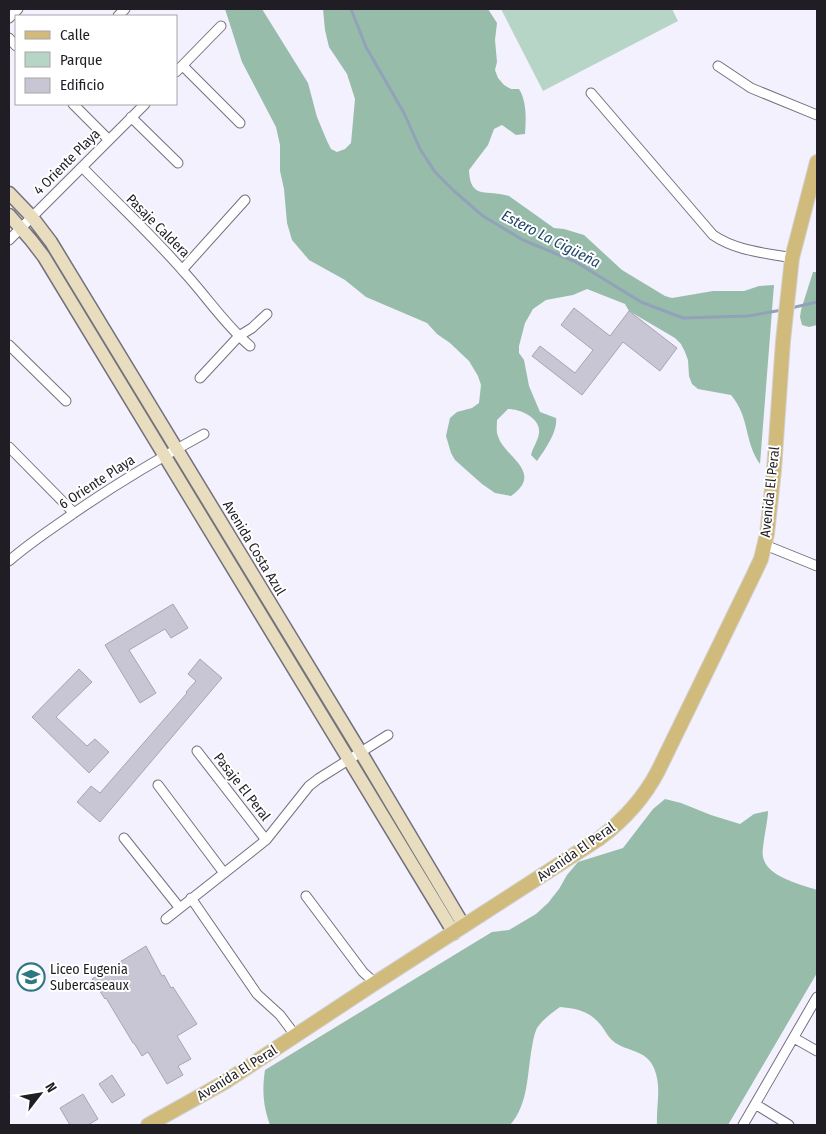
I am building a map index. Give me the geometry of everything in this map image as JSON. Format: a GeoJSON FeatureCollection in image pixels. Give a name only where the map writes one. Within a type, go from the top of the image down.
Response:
{"type":"FeatureCollection","features":[{"type":"Feature","properties":{"kind":"main road","name":"Avenida El Peral"},"geometry":{"type":"LineString","coordinates":[[148,1125],[225,1082],[600,838],[638,802],[652,782],[753,576],[765,544],[774,470],[783,341],[792,258],[817,162]]}},
{"type":"Feature","properties":{"kind":"street"},"geometry":{"type":"LineString","coordinates":[[9,18],[18,9]]}},
{"type":"Feature","properties":{"kind":"street"},"geometry":{"type":"LineString","coordinates":[[221,26],[180,69],[240,123]]}},
{"type":"Feature","properties":{"kind":"street"},"geometry":{"type":"LineString","coordinates":[[718,66],[751,88],[817,115]]}},
{"type":"Feature","properties":{"kind":"street"},"geometry":{"type":"LineString","coordinates":[[591,93],[713,235],[736,247],[792,258]]}},
{"type":"Feature","properties":{"kind":"street"},"geometry":{"type":"LineString","coordinates":[[73,105],[108,140]]}},
{"type":"Feature","properties":{"kind":"street","name":"4 Oriente Playa"},"geometry":{"type":"LineString","coordinates":[[9,240],[143,105]]}},
{"type":"Feature","properties":{"kind":"street"},"geometry":{"type":"LineString","coordinates":[[131,118],[178,163]]}},
{"type":"Feature","properties":{"kind":"street","name":"Pasaje Caldera"},"geometry":{"type":"LineString","coordinates":[[82,167],[182,270],[214,305],[226,324],[250,346]]}},
{"type":"Feature","properties":{"kind":"street","name":"Avenida Costa Azul"},"geometry":{"type":"LineString","coordinates":[[9,193],[32,217],[51,242],[170,453],[348,759],[459,930]]}},
{"type":"Feature","properties":{"kind":"street"},"geometry":{"type":"LineString","coordinates":[[182,270],[245,200]]}},
{"type":"Feature","properties":{"kind":"street","name":"Avenida Costa Azul"},"geometry":{"type":"LineString","coordinates":[[9,215],[44,257],[360,751],[459,930]]}},
{"type":"Feature","properties":{"kind":"street"},"geometry":{"type":"LineString","coordinates":[[200,378],[239,336],[252,328],[267,314]]}},
{"type":"Feature","properties":{"kind":"street"},"geometry":{"type":"LineString","coordinates":[[9,345],[66,401]]}},
{"type":"Feature","properties":{"kind":"street","name":"6 Oriente Playa"},"geometry":{"type":"LineString","coordinates":[[10,556],[74,513],[204,434]]}},
{"type":"Feature","properties":{"kind":"street"},"geometry":{"type":"LineString","coordinates":[[9,447],[74,513]]}},
{"type":"Feature","properties":{"kind":"street"},"geometry":{"type":"LineString","coordinates":[[765,544],[817,566]]}},
{"type":"Feature","properties":{"kind":"street"},"geometry":{"type":"LineString","coordinates":[[166,919],[266,840],[309,786],[360,751],[388,735]]}},
{"type":"Feature","properties":{"kind":"street","name":"Pasaje El Peral"},"geometry":{"type":"LineString","coordinates":[[197,752],[266,840]]}},
{"type":"Feature","properties":{"kind":"street"},"geometry":{"type":"LineString","coordinates":[[158,785],[224,873]]}},
{"type":"Feature","properties":{"kind":"street"},"geometry":{"type":"LineString","coordinates":[[124,838],[179,907]]}},
{"type":"Feature","properties":{"kind":"street"},"geometry":{"type":"LineString","coordinates":[[306,896],[363,972],[375,983]]}},
{"type":"Feature","properties":{"kind":"street"},"geometry":{"type":"LineString","coordinates":[[191,898],[257,994],[280,1015],[295,1035]]}},
{"type":"Feature","properties":{"kind":"street"},"geometry":{"type":"LineString","coordinates":[[743,1125],[817,997]]}},
{"type":"Feature","properties":{"kind":"street"},"geometry":{"type":"LineString","coordinates":[[794,1038],[817,1051]]}},
{"type":"Feature","properties":{"kind":"street"},"geometry":{"type":"LineString","coordinates":[[755,1104],[789,1125]]}},
{"type":"Feature","properties":{"kind":"green space"},"geometry":{"type":"Polygon","coordinates":[[[225,9],[262,9],[308,83],[317,117],[327,141],[331,149],[337,152],[345,149],[351,143],[355,99],[347,74],[329,47],[323,9],[488,9],[497,23],[495,40],[497,62],[495,70],[498,78],[504,85],[511,89],[519,89],[522,94],[526,122],[525,134],[516,135],[502,125],[494,129],[488,145],[469,170],[470,180],[477,190],[509,196],[554,228],[584,235],[622,270],[665,296],[672,298],[713,291],[744,291],[759,286],[774,285],[760,464],[751,447],[737,403],[731,395],[698,389],[692,384],[689,376],[688,360],[681,344],[675,338],[629,311],[625,304],[587,289],[573,295],[546,300],[533,309],[525,323],[519,346],[519,353],[524,360],[529,386],[540,412],[556,418],[555,429],[550,440],[537,461],[531,455],[538,439],[539,428],[537,423],[529,415],[508,409],[497,420],[497,434],[502,444],[520,465],[524,479],[520,487],[511,496],[495,493],[482,484],[455,460],[446,436],[450,418],[457,412],[472,408],[479,403],[481,385],[469,361],[427,323],[366,297],[345,280],[309,260],[292,240],[287,223],[284,189],[280,171],[280,145],[276,127],[242,62],[225,9]]]}},
{"type":"Feature","properties":{"kind":"green space"},"geometry":{"type":"Polygon","coordinates":[[[501,9],[672,9],[678,21],[543,91],[501,9]]]}},
{"type":"Feature","properties":{"kind":"green space"},"geometry":{"type":"Polygon","coordinates":[[[813,272],[817,272],[817,325],[809,327],[802,325],[800,317],[813,272]]]}},
{"type":"Feature","properties":{"kind":"green space"},"geometry":{"type":"Polygon","coordinates":[[[665,799],[740,824],[754,814],[768,811],[763,853],[766,864],[777,875],[817,890],[817,973],[728,1125],[657,1125],[658,1082],[654,1068],[646,1057],[618,1045],[595,1019],[586,1013],[576,1009],[560,1007],[545,1019],[536,1030],[524,1098],[521,1108],[510,1125],[270,1125],[264,1098],[265,1070],[492,932],[509,930],[536,914],[548,903],[578,862],[623,848],[653,809],[665,799]]]}},
{"type":"Feature","properties":{"kind":"building"},"geometry":{"type":"Polygon","coordinates":[[[574,308],[610,336],[629,311],[677,348],[660,371],[623,342],[582,395],[532,356],[540,346],[575,373],[593,350],[561,325],[574,308]]]}},
{"type":"Feature","properties":{"kind":"building"},"geometry":{"type":"Polygon","coordinates":[[[173,604],[188,628],[171,638],[165,629],[129,650],[156,693],[140,703],[105,645],[173,604]]]}},
{"type":"Feature","properties":{"kind":"building"},"geometry":{"type":"Polygon","coordinates":[[[200,659],[222,678],[100,822],[77,802],[91,786],[100,793],[187,693],[196,681],[188,674],[200,659]]]}},
{"type":"Feature","properties":{"kind":"building"},"geometry":{"type":"Polygon","coordinates":[[[79,669],[92,682],[56,717],[87,746],[95,739],[109,752],[89,773],[32,717],[79,669]]]}},
{"type":"Feature","properties":{"kind":"building"},"geometry":{"type":"Polygon","coordinates":[[[146,946],[162,976],[164,975],[171,988],[173,987],[197,1024],[177,1036],[191,1059],[178,1066],[183,1075],[167,1084],[148,1052],[142,1056],[92,979],[146,946]]]}},
{"type":"Feature","properties":{"kind":"building"},"geometry":{"type":"Polygon","coordinates":[[[112,1075],[125,1095],[112,1103],[99,1084],[112,1075]]]}},
{"type":"Feature","properties":{"kind":"building"},"geometry":{"type":"Polygon","coordinates":[[[83,1094],[98,1119],[88,1125],[70,1125],[60,1108],[83,1094]]]}},
{"type":"Feature","properties":{"kind":"waterway","name":"Estero La Cigüeña"},"geometry":{"type":"LineString","coordinates":[[351,9],[366,47],[404,113],[420,149],[435,172],[483,216],[523,240],[576,262],[641,302],[683,318],[748,316],[782,310]]}},
{"type":"Feature","properties":{"kind":"waterway","name":"Estero La Cigüeña"},"geometry":{"type":"LineString","coordinates":[[791,308],[817,302]]}},
{"type":"Feature","properties":{"kind":"place","name":"Liceo Eugenia Subercaseaux"},"geometry":{"type":"Point","coordinates":[31,977]}}]}
